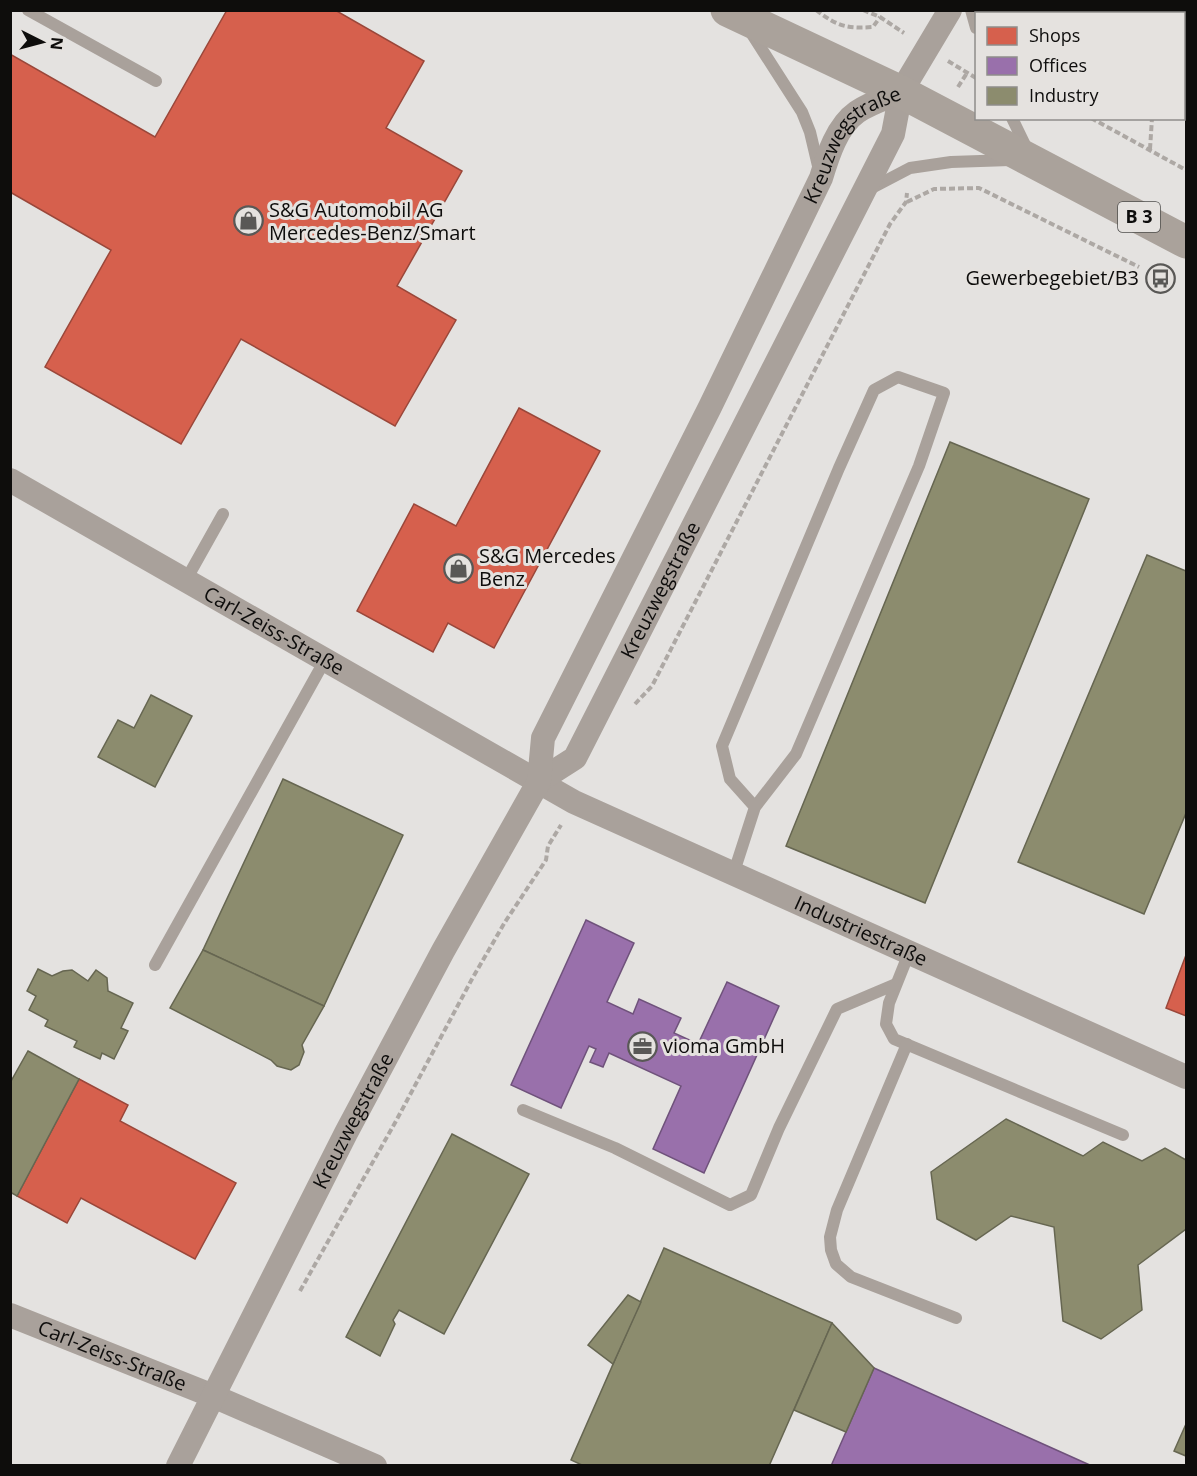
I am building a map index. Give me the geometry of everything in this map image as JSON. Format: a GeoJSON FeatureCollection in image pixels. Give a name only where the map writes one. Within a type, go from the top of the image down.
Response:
{"type":"FeatureCollection","features":[{"type":"Feature","properties":{"kind":"main road","name":"B 3"},"geometry":{"type":"LineString","coordinates":[[733,13],[901,92],[1186,242]]}},
{"type":"Feature","properties":{"kind":"street"},"geometry":{"type":"LineString","coordinates":[[901,92],[951,10]]}},
{"type":"Feature","properties":{"kind":"street","name":"Kreuzwegstraße"},"geometry":{"type":"LineString","coordinates":[[178,1466],[357,1113],[443,951],[539,781],[543,738],[710,406],[821,178],[830,149],[857,112],[901,92]]}},
{"type":"Feature","properties":{"kind":"street","name":"Kreuzwegstraße"},"geometry":{"type":"LineString","coordinates":[[539,781],[575,758],[864,192],[892,134],[901,92]]}},
{"type":"Feature","properties":{"kind":"street","name":"Carl-Zeiss-Straße"},"geometry":{"type":"LineString","coordinates":[[10,480],[539,781]]}},
{"type":"Feature","properties":{"kind":"street","name":"Industriestraße"},"geometry":{"type":"LineString","coordinates":[[539,781],[574,802],[733,875],[1186,1077]]}},
{"type":"Feature","properties":{"kind":"street","name":"Carl-Zeiss-Straße"},"geometry":{"type":"LineString","coordinates":[[10,1315],[213,1396],[375,1466]]}},
{"type":"Feature","properties":{"kind":"lane"},"geometry":{"type":"LineString","coordinates":[[28,10],[156,81]]}},
{"type":"Feature","properties":{"kind":"lane"},"geometry":{"type":"LineString","coordinates":[[733,13],[761,46],[802,112],[810,132],[821,178]]}},
{"type":"Feature","properties":{"kind":"lane"},"geometry":{"type":"LineString","coordinates":[[864,192],[910,168],[951,162],[1031,159],[1013,120]]}},
{"type":"Feature","properties":{"kind":"lane"},"geometry":{"type":"LineString","coordinates":[[733,875],[755,807],[796,754],[919,466],[944,393],[898,377],[874,390],[722,746],[730,779],[755,807]]}},
{"type":"Feature","properties":{"kind":"lane"},"geometry":{"type":"LineString","coordinates":[[186,580],[223,514]]}},
{"type":"Feature","properties":{"kind":"lane"},"geometry":{"type":"LineString","coordinates":[[155,965],[325,660]]}},
{"type":"Feature","properties":{"kind":"lane"},"geometry":{"type":"LineString","coordinates":[[909,953],[889,1003],[886,1024],[894,1039],[1123,1134]]}},
{"type":"Feature","properties":{"kind":"lane"},"geometry":{"type":"LineString","coordinates":[[523,1110],[615,1148],[730,1205],[751,1195],[778,1128],[837,1009],[897,984]]}},
{"type":"Feature","properties":{"kind":"lane"},"geometry":{"type":"LineString","coordinates":[[907,1044],[837,1210],[830,1237],[831,1250],[837,1264],[851,1277],[956,1318]]}},
{"type":"Feature","properties":{"kind":"path"},"geometry":{"type":"LineString","coordinates":[[816,10],[839,26],[858,29],[873,27],[880,17]]}},
{"type":"Feature","properties":{"kind":"path"},"geometry":{"type":"LineString","coordinates":[[863,10],[880,17],[927,48]]}},
{"type":"Feature","properties":{"kind":"path"},"geometry":{"type":"LineString","coordinates":[[967,73],[975,77]]}},
{"type":"Feature","properties":{"kind":"path"},"geometry":{"type":"LineString","coordinates":[[1095,120],[1186,170]]}},
{"type":"Feature","properties":{"kind":"path"},"geometry":{"type":"LineString","coordinates":[[1150,150],[1152,120]]}},
{"type":"Feature","properties":{"kind":"path"},"geometry":{"type":"LineString","coordinates":[[906,202],[934,189],[979,188],[1139,267]]}},
{"type":"Feature","properties":{"kind":"building: Shops","name":"S&G Automobil AG Mercedes-Benz/Smart"},"geometry":{"type":"Polygon","coordinates":[[[227,10],[335,10],[424,61],[386,128],[462,171],[397,286],[456,320],[395,426],[241,339],[181,444],[45,367],[111,250],[10,192],[10,54],[155,137],[227,10]]]}},
{"type":"Feature","properties":{"kind":"building: Shops"},"geometry":{"type":"Polygon","coordinates":[[[1130,10],[1148,10],[1148,12],[1130,10]]]}},
{"type":"Feature","properties":{"kind":"building: Shops","name":"S&G Mercedes Benz"},"geometry":{"type":"Polygon","coordinates":[[[519,408],[600,451],[494,648],[448,623],[433,652],[357,611],[414,504],[456,526],[519,408]]]}},
{"type":"Feature","properties":{"kind":"building: Shops"},"geometry":{"type":"Polygon","coordinates":[[[1186,955],[1186,1016],[1166,1008],[1186,955]]]}},
{"type":"Feature","properties":{"kind":"building: Shops"},"geometry":{"type":"Polygon","coordinates":[[[79,1079],[128,1105],[120,1121],[236,1183],[195,1259],[81,1198],[67,1223],[17,1196],[79,1079]]]}},
{"type":"Feature","properties":{"kind":"building: Offices"},"geometry":{"type":"Polygon","coordinates":[[[586,920],[634,943],[607,1002],[633,1014],[639,999],[681,1018],[674,1033],[698,1044],[727,982],[779,1006],[704,1173],[653,1149],[681,1086],[609,1053],[603,1067],[590,1062],[596,1049],[589,1046],[561,1108],[511,1085],[586,920]]]}},
{"type":"Feature","properties":{"kind":"building: Offices"},"geometry":{"type":"Polygon","coordinates":[[[874,1368],[1092,1466],[831,1466],[874,1368]]]}},
{"type":"Feature","properties":{"kind":"building: Industry"},"geometry":{"type":"Polygon","coordinates":[[[950,442],[1089,499],[925,903],[786,846],[950,442]]]}},
{"type":"Feature","properties":{"kind":"building: Industry"},"geometry":{"type":"Polygon","coordinates":[[[1147,555],[1186,571],[1186,813],[1144,914],[1018,862],[1147,555]]]}},
{"type":"Feature","properties":{"kind":"building: Industry"},"geometry":{"type":"Polygon","coordinates":[[[151,695],[192,716],[155,787],[98,757],[118,720],[134,728],[151,695]]]}},
{"type":"Feature","properties":{"kind":"building: Industry"},"geometry":{"type":"Polygon","coordinates":[[[283,779],[403,835],[324,1006],[203,950],[283,779]]]}},
{"type":"Feature","properties":{"kind":"building: Industry"},"geometry":{"type":"Polygon","coordinates":[[[203,950],[324,1006],[302,1045],[304,1052],[299,1065],[291,1070],[277,1066],[271,1060],[170,1008],[203,950]]]}},
{"type":"Feature","properties":{"kind":"building: Industry"},"geometry":{"type":"Polygon","coordinates":[[[38,969],[52,976],[72,970],[88,981],[96,970],[107,978],[108,991],[133,1003],[121,1028],[128,1031],[114,1059],[102,1053],[100,1059],[74,1047],[77,1041],[45,1026],[48,1020],[29,1010],[36,996],[27,991],[38,969]]]}},
{"type":"Feature","properties":{"kind":"building: Industry"},"geometry":{"type":"Polygon","coordinates":[[[28,1051],[79,1079],[17,1196],[10,1192],[10,1083],[28,1051]]]}},
{"type":"Feature","properties":{"kind":"building: Industry"},"geometry":{"type":"Polygon","coordinates":[[[1006,1119],[1083,1156],[1103,1142],[1142,1161],[1165,1148],[1186,1160],[1186,1229],[1138,1265],[1142,1310],[1101,1339],[1063,1321],[1054,1227],[1011,1216],[976,1240],[937,1219],[931,1172],[1006,1119]]]}},
{"type":"Feature","properties":{"kind":"building: Industry"},"geometry":{"type":"Polygon","coordinates":[[[452,1134],[529,1174],[444,1334],[399,1310],[380,1356],[346,1337],[452,1134]]]}},
{"type":"Feature","properties":{"kind":"building: Industry"},"geometry":{"type":"Polygon","coordinates":[[[664,1248],[832,1323],[769,1466],[584,1466],[571,1460],[664,1248]]]}},
{"type":"Feature","properties":{"kind":"building: Industry"},"geometry":{"type":"Polygon","coordinates":[[[628,1295],[641,1302],[613,1364],[588,1345],[628,1295]]]}},
{"type":"Feature","properties":{"kind":"building: Industry"},"geometry":{"type":"Polygon","coordinates":[[[832,1323],[874,1368],[846,1432],[794,1410],[832,1323]]]}},
{"type":"Feature","properties":{"kind":"building: Industry"},"geometry":{"type":"Polygon","coordinates":[[[1186,1424],[1186,1456],[1174,1451],[1186,1424]]]}},
{"type":"Feature","properties":{"kind":"place","name":"S&G Automobil AG Mercedes-Benz/Smart"},"geometry":{"type":"Point","coordinates":[248,221]}},
{"type":"Feature","properties":{"kind":"place","name":"Gewerbegebiet/B3"},"geometry":{"type":"Point","coordinates":[1160,278]}},
{"type":"Feature","properties":{"kind":"place","name":"S&G Mercedes Benz"},"geometry":{"type":"Point","coordinates":[458,568]}},
{"type":"Feature","properties":{"kind":"place","name":"vioma GmbH"},"geometry":{"type":"Point","coordinates":[642,1046]}}]}
